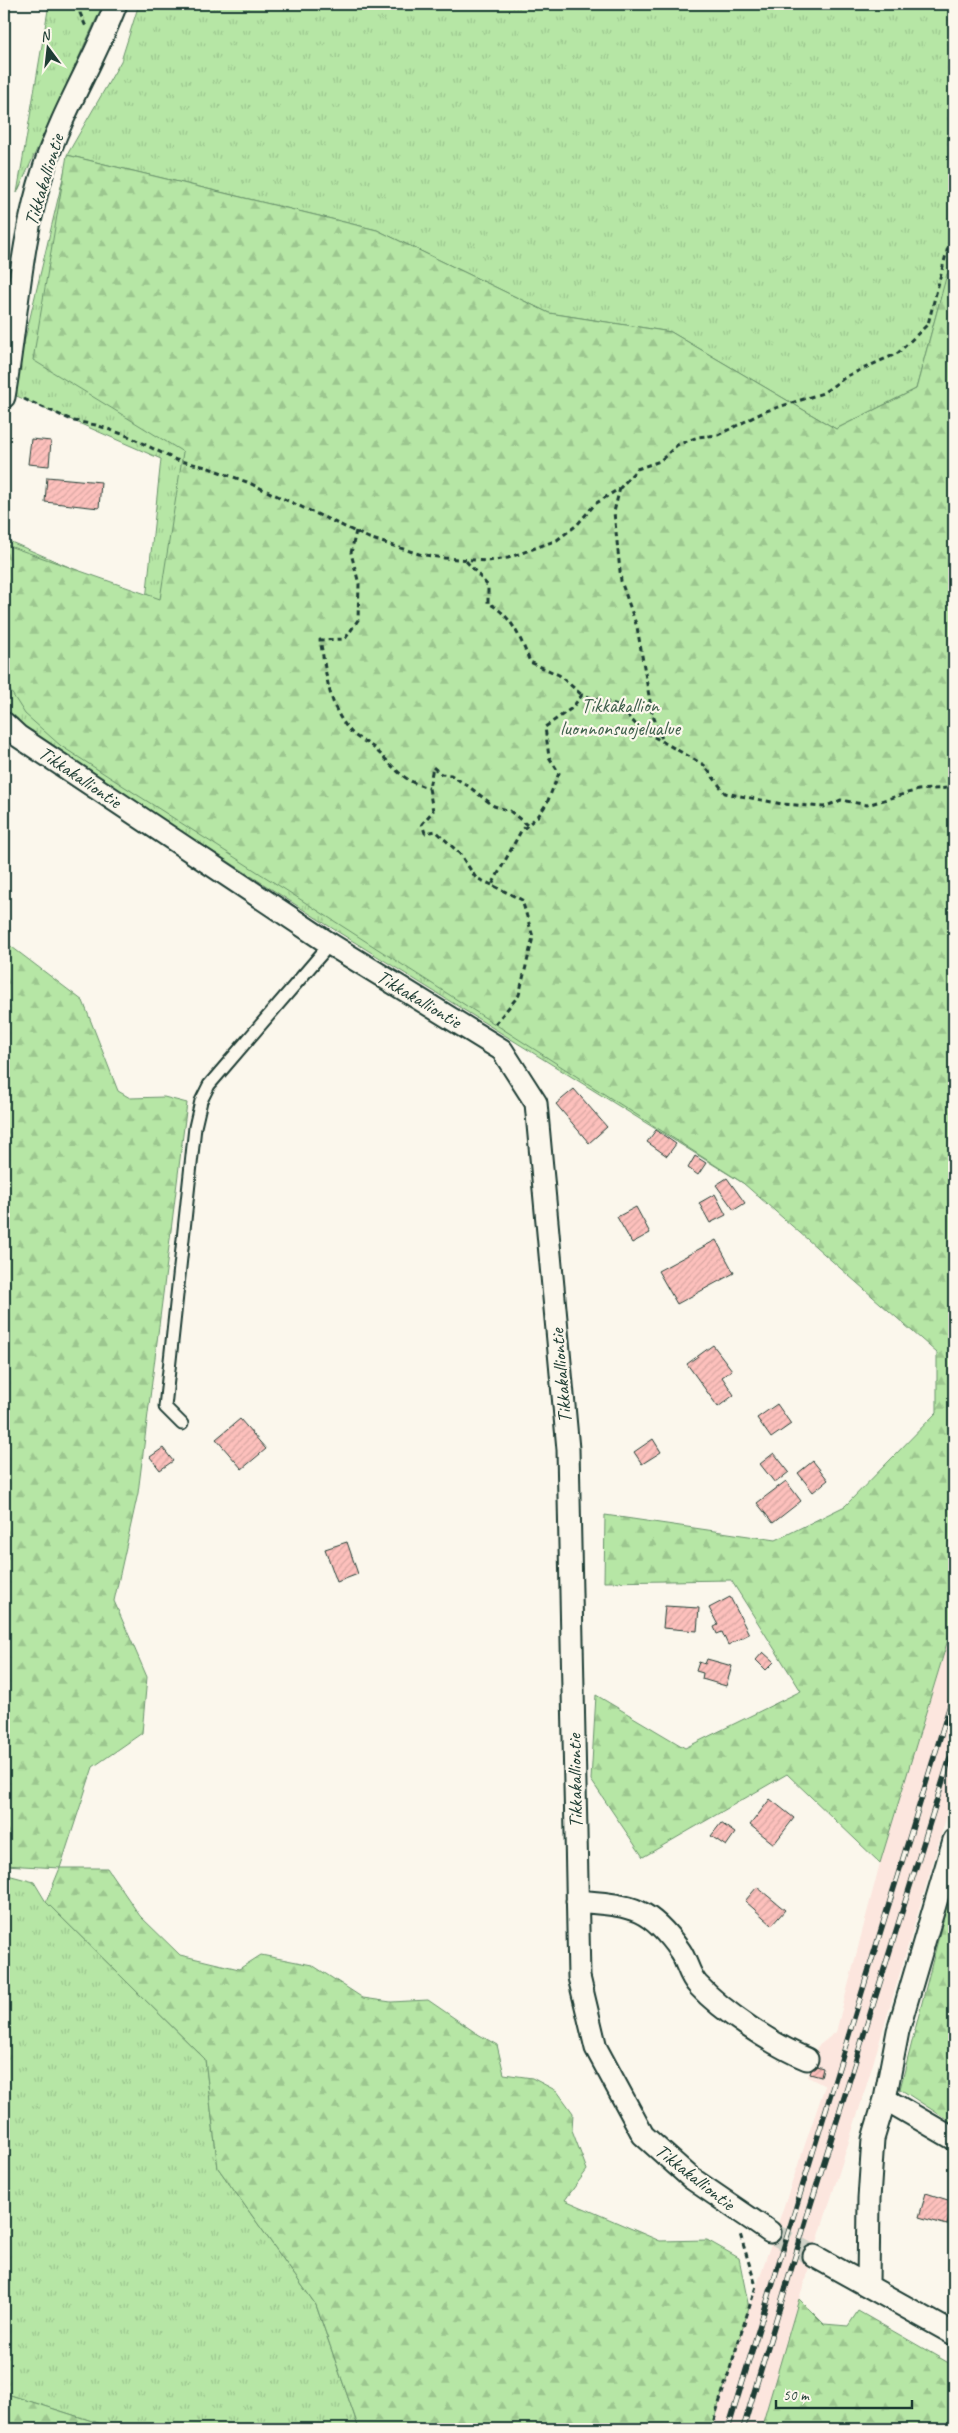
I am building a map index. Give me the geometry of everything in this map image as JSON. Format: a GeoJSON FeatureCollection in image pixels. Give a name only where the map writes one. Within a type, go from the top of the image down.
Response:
{"type":"FeatureCollection","features":[{"type":"Feature","properties":{"kind":"street","name":"Tikkakalliontie"},"geometry":{"type":"LineString","coordinates":[[4,394],[25,245],[43,168],[57,132],[96,52],[116,4]]}},
{"type":"Feature","properties":{"kind":"street","name":"Tikkakalliontie"},"geometry":{"type":"LineString","coordinates":[[4,723],[18,736],[330,944],[502,1050],[536,1102],[568,1449],[579,1977],[596,2048],[643,2135],[691,2178],[770,2232]]}},
{"type":"Feature","properties":{"kind":"street"},"geometry":{"type":"LineString","coordinates":[[868,2286],[869,2199],[873,2139],[885,2099],[898,2032],[954,1840]]}},
{"type":"Feature","properties":{"kind":"street"},"geometry":{"type":"LineString","coordinates":[[577,1901],[627,1906],[658,1922],[682,1953],[696,1984],[734,2015],[786,2050],[807,2059]]}},
{"type":"Feature","properties":{"kind":"street"},"geometry":{"type":"LineString","coordinates":[[885,2099],[954,2139]]}},
{"type":"Feature","properties":{"kind":"street"},"geometry":{"type":"LineString","coordinates":[[814,2256],[954,2334]]}},
{"type":"Feature","properties":{"kind":"lane"},"geometry":{"type":"LineString","coordinates":[[182,1424],[164,1407],[195,1127],[202,1101],[209,1085],[330,944]]}},
{"type":"Feature","properties":{"kind":"path"},"geometry":{"type":"LineString","coordinates":[[4,394],[74,421],[96,425],[128,436],[176,460],[206,467],[247,482],[356,532],[419,554],[466,561],[488,561],[508,558],[557,540],[577,525],[594,504],[620,488],[637,469],[660,461],[677,445],[698,437],[718,435],[766,411],[823,393],[847,376],[898,353],[928,324],[948,247],[954,235]]}},
{"type":"Feature","properties":{"kind":"path"},"geometry":{"type":"LineString","coordinates":[[620,488],[614,512],[621,581],[638,627],[652,713],[664,744]]}},
{"type":"Feature","properties":{"kind":"path"},"geometry":{"type":"LineString","coordinates":[[356,532],[352,553],[359,584],[358,620],[345,639],[320,640],[327,682],[337,715],[353,734],[373,747],[394,770],[413,784],[429,788]]}},
{"type":"Feature","properties":{"kind":"path"},"geometry":{"type":"LineString","coordinates":[[466,561],[488,586],[488,603],[501,609],[521,638],[530,662],[559,675],[582,695],[618,705],[640,729],[704,766],[725,793],[782,804],[824,807],[841,800],[867,804],[918,790],[948,788],[954,791]]}},
{"type":"Feature","properties":{"kind":"path"},"geometry":{"type":"LineString","coordinates":[[492,885],[521,830],[539,815],[547,803],[559,773],[549,758],[545,727],[572,708],[582,695]]}},
{"type":"Feature","properties":{"kind":"path"},"geometry":{"type":"LineString","coordinates":[[484,1038],[519,995],[533,937],[522,900],[476,878],[460,854],[436,831],[425,833],[422,824],[433,811],[429,788],[433,767],[441,774],[451,775],[494,806],[510,811],[527,826]]}},
{"type":"Feature","properties":{"kind":"path"},"geometry":{"type":"LineString","coordinates":[[710,2429],[756,2286],[733,2207]]}},
{"type":"Feature","properties":{"kind":"shaded area"},"geometry":{"type":"Polygon","coordinates":[[[954,1620],[954,1792],[863,2097],[799,2299],[761,2429],[711,2429],[749,2308],[825,2086],[808,2077],[817,2047],[836,2032],[880,1863],[954,1620]]]}},
{"type":"Feature","properties":{"kind":"green space"},"geometry":{"type":"Polygon","coordinates":[[[49,4],[103,4],[17,193],[49,4]]]}},
{"type":"Feature","properties":{"kind":"green space","name":"Tikkakallion luonnonsuojelualue"},"geometry":{"type":"Polygon","coordinates":[[[139,4],[954,4],[954,1314],[335,930],[27,732],[4,708],[4,539],[146,600],[161,459],[12,394],[65,169],[903,463],[942,293],[916,389],[836,429],[671,332],[549,313],[377,230],[67,155],[121,61],[139,4]]]}},
{"type":"Feature","properties":{"kind":"green space","name":"Tikkakallion luonnonsuojelualue"},"geometry":{"type":"Polygon","coordinates":[[[67,155],[377,230],[549,313],[671,332],[836,429],[916,389],[947,274],[954,270],[954,1620],[880,1863],[787,1774],[643,1857],[591,1780],[596,1695],[685,1748],[801,1691],[731,1580],[604,1582],[605,1515],[776,1540],[845,1506],[937,1412],[937,1353],[743,1183],[61,746],[25,714],[4,681],[4,554],[6,545],[160,599],[183,452],[33,360],[67,155]]]}},
{"type":"Feature","properties":{"kind":"green space"},"geometry":{"type":"Polygon","coordinates":[[[4,941],[83,1001],[118,1091],[130,1098],[164,1097],[187,1103],[138,1493],[114,1601],[147,1677],[142,1733],[93,1767],[60,1868],[4,1865],[4,941]]]}},
{"type":"Feature","properties":{"kind":"green space"},"geometry":{"type":"Polygon","coordinates":[[[60,1868],[107,1868],[140,1916],[180,1955],[239,1969],[261,1955],[312,1965],[363,1998],[391,2002],[428,2000],[497,2045],[504,2074],[532,2078],[557,2091],[573,2113],[572,2130],[587,2170],[565,2200],[660,2241],[707,2240],[739,2258],[749,2308],[711,2429],[359,2429],[316,2305],[218,2168],[205,2059],[46,1902],[60,1868]]]}},
{"type":"Feature","properties":{"kind":"green space"},"geometry":{"type":"Polygon","coordinates":[[[4,1874],[34,1882],[46,1902],[205,2059],[218,2168],[316,2305],[359,2429],[117,2429],[4,2393],[4,1874]]]}},
{"type":"Feature","properties":{"kind":"green space"},"geometry":{"type":"Polygon","coordinates":[[[952,1885],[954,1885],[954,2124],[900,2089],[952,1885]]]}},
{"type":"Feature","properties":{"kind":"green space"},"geometry":{"type":"Polygon","coordinates":[[[799,2299],[824,2324],[848,2326],[858,2311],[954,2366],[954,2429],[761,2429],[799,2299]]]}},
{"type":"Feature","properties":{"kind":"green space"},"geometry":{"type":"Polygon","coordinates":[[[4,2393],[117,2429],[4,2429],[4,2393]]]}},
{"type":"Feature","properties":{"kind":"building"},"geometry":{"type":"Polygon","coordinates":[[[31,439],[51,441],[49,466],[28,464],[31,439]]]}},
{"type":"Feature","properties":{"kind":"building"},"geometry":{"type":"Polygon","coordinates":[[[47,477],[101,482],[99,508],[45,502],[47,477]]]}},
{"type":"Feature","properties":{"kind":"building"},"geometry":{"type":"Polygon","coordinates":[[[574,1089],[607,1127],[589,1143],[556,1104],[574,1089]]]}},
{"type":"Feature","properties":{"kind":"building"},"geometry":{"type":"Polygon","coordinates":[[[656,1130],[676,1144],[667,1156],[647,1142],[656,1130]]]}},
{"type":"Feature","properties":{"kind":"building"},"geometry":{"type":"Polygon","coordinates":[[[695,1156],[706,1163],[698,1175],[688,1168],[695,1156]]]}},
{"type":"Feature","properties":{"kind":"building"},"geometry":{"type":"Polygon","coordinates":[[[727,1178],[745,1203],[734,1210],[716,1185],[727,1178]]]}},
{"type":"Feature","properties":{"kind":"building"},"geometry":{"type":"Polygon","coordinates":[[[715,1194],[726,1215],[710,1223],[699,1203],[715,1194]]]}},
{"type":"Feature","properties":{"kind":"building"},"geometry":{"type":"Polygon","coordinates":[[[636,1207],[650,1233],[632,1243],[617,1217],[636,1207]]]}},
{"type":"Feature","properties":{"kind":"building"},"geometry":{"type":"Polygon","coordinates":[[[716,1240],[734,1273],[677,1304],[658,1271],[716,1240]]]}},
{"type":"Feature","properties":{"kind":"building"},"geometry":{"type":"Polygon","coordinates":[[[713,1345],[732,1370],[722,1377],[734,1395],[718,1407],[687,1364],[713,1345]]]}},
{"type":"Feature","properties":{"kind":"building"},"geometry":{"type":"Polygon","coordinates":[[[777,1404],[791,1424],[771,1438],[757,1418],[777,1404]]]}},
{"type":"Feature","properties":{"kind":"building"},"geometry":{"type":"Polygon","coordinates":[[[240,1419],[266,1449],[242,1469],[216,1439],[240,1419]]]}},
{"type":"Feature","properties":{"kind":"building"},"geometry":{"type":"Polygon","coordinates":[[[653,1439],[661,1452],[642,1464],[634,1452],[653,1439]]]}},
{"type":"Feature","properties":{"kind":"building"},"geometry":{"type":"Polygon","coordinates":[[[163,1448],[173,1461],[160,1470],[150,1457],[163,1448]]]}},
{"type":"Feature","properties":{"kind":"building"},"geometry":{"type":"Polygon","coordinates":[[[774,1453],[789,1472],[775,1483],[760,1464],[774,1453]]]}},
{"type":"Feature","properties":{"kind":"building"},"geometry":{"type":"Polygon","coordinates":[[[813,1461],[828,1480],[813,1492],[798,1473],[813,1461]]]}},
{"type":"Feature","properties":{"kind":"building"},"geometry":{"type":"Polygon","coordinates":[[[786,1481],[801,1501],[773,1523],[757,1503],[786,1481]]]}},
{"type":"Feature","properties":{"kind":"building"},"geometry":{"type":"Polygon","coordinates":[[[347,1542],[358,1574],[337,1582],[325,1549],[347,1542]]]}},
{"type":"Feature","properties":{"kind":"building"},"geometry":{"type":"Polygon","coordinates":[[[730,1597],[749,1634],[728,1645],[722,1632],[717,1634],[714,1627],[718,1625],[709,1608],[730,1597]]]}},
{"type":"Feature","properties":{"kind":"building"},"geometry":{"type":"Polygon","coordinates":[[[665,1606],[699,1608],[697,1631],[663,1628],[665,1606]]]}},
{"type":"Feature","properties":{"kind":"building"},"geometry":{"type":"Polygon","coordinates":[[[763,1652],[774,1662],[766,1670],[756,1660],[763,1652]]]}},
{"type":"Feature","properties":{"kind":"building"},"geometry":{"type":"Polygon","coordinates":[[[707,1659],[732,1666],[726,1686],[702,1679],[703,1673],[696,1671],[699,1662],[705,1664],[707,1659]]]}},
{"type":"Feature","properties":{"kind":"building"},"geometry":{"type":"Polygon","coordinates":[[[770,1799],[794,1818],[774,1844],[750,1825],[770,1799]]]}},
{"type":"Feature","properties":{"kind":"building"},"geometry":{"type":"Polygon","coordinates":[[[721,1823],[735,1833],[726,1846],[711,1836],[721,1823]]]}},
{"type":"Feature","properties":{"kind":"building"},"geometry":{"type":"Polygon","coordinates":[[[757,1887],[785,1910],[772,1925],[745,1901],[757,1887]]]}},
{"type":"Feature","properties":{"kind":"building"},"geometry":{"type":"Polygon","coordinates":[[[813,2065],[823,2068],[821,2077],[810,2074],[813,2065]]]}},
{"type":"Feature","properties":{"kind":"building"},"geometry":{"type":"Polygon","coordinates":[[[926,2193],[954,2202],[947,2225],[919,2217],[926,2193]]]}},
{"type":"Feature","properties":{"kind":"tunnel"},"geometry":{"type":"LineString","coordinates":[[770,2232],[814,2256]]}},
{"type":"Feature","properties":{"kind":"railway"},"geometry":{"type":"LineString","coordinates":[[728,2429],[954,1692]]}},
{"type":"Feature","properties":{"kind":"railway"},"geometry":{"type":"LineString","coordinates":[[743,2429],[954,1745]]}}]}
